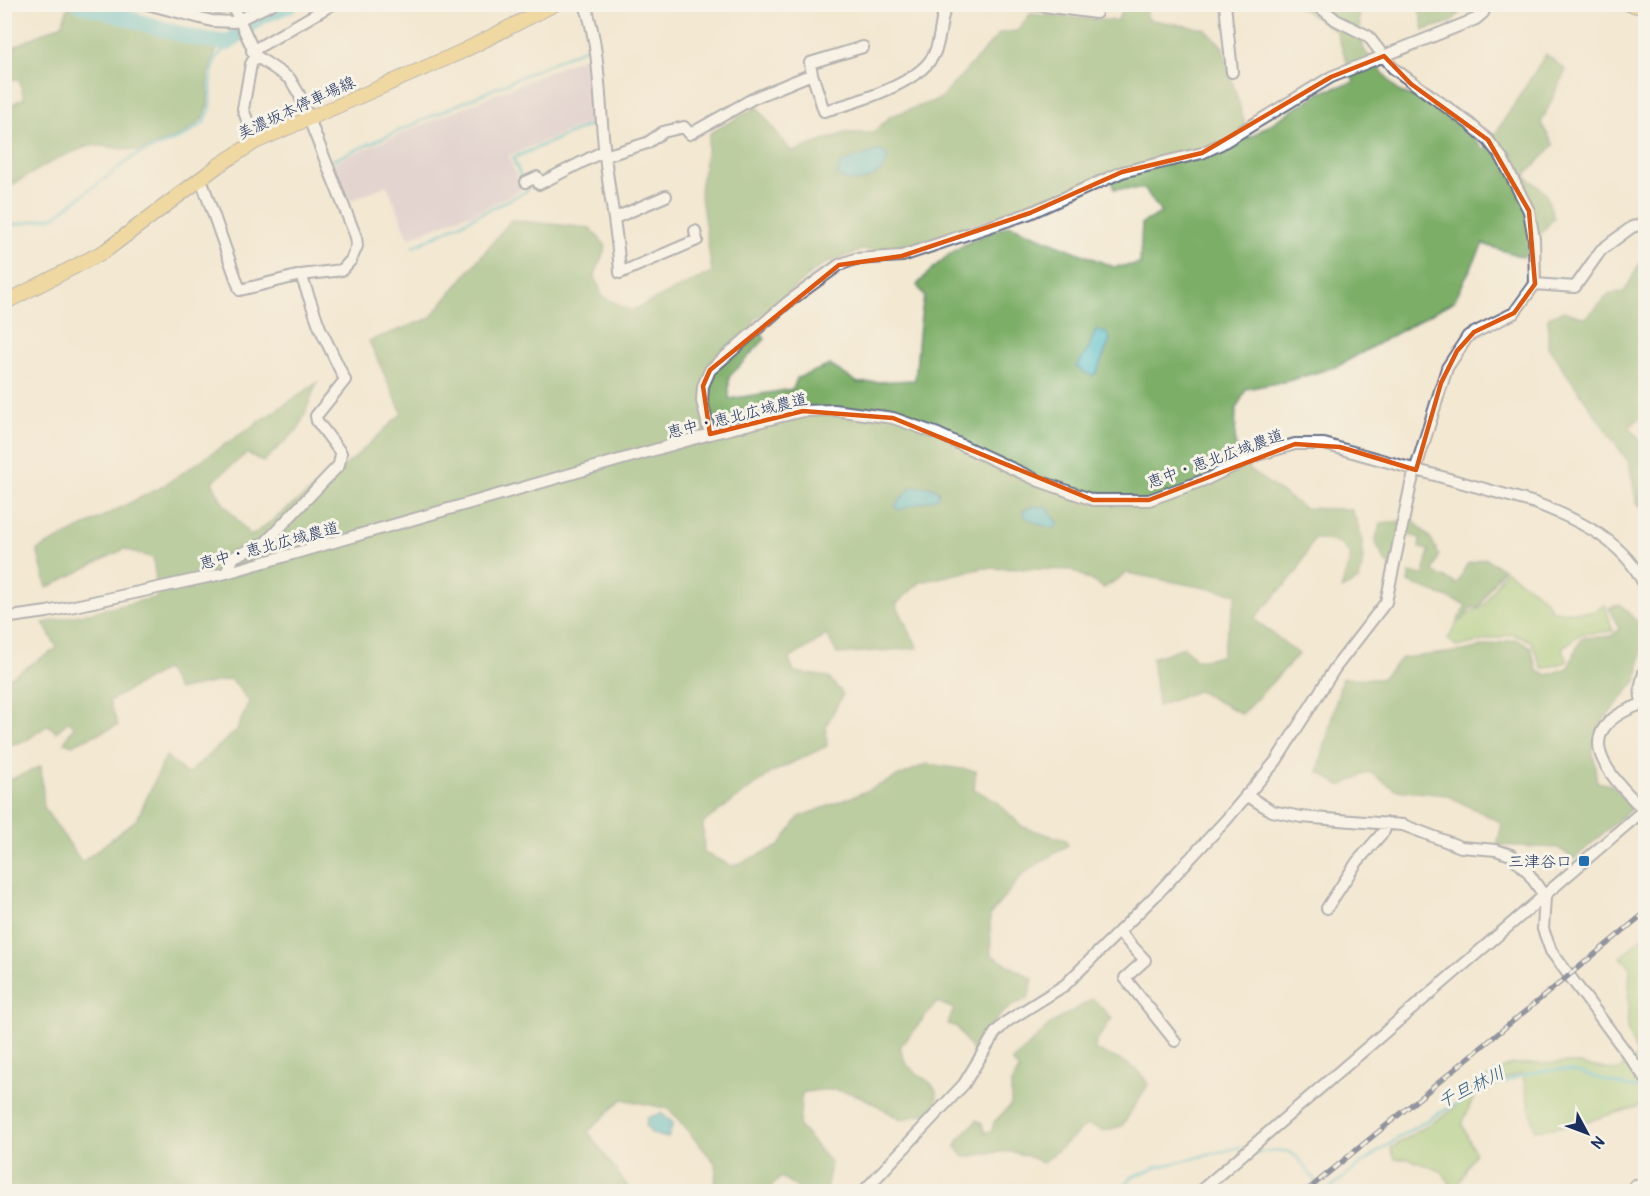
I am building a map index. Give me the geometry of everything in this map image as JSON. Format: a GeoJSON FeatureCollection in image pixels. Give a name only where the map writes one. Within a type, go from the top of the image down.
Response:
{"type":"FeatureCollection","features":[{"type":"Feature","properties":{"kind":"main road","name":"美濃坂本停車場線"},"geometry":{"type":"LineString","coordinates":[[4,303],[105,251],[201,178],[255,142],[461,52],[555,4]]}},
{"type":"Feature","properties":{"kind":"main road"},"geometry":{"type":"LineString","coordinates":[[1629,4],[1646,8]]}},
{"type":"Feature","properties":{"kind":"street"},"geometry":{"type":"LineString","coordinates":[[147,4],[212,21],[237,20],[272,4]]}},
{"type":"Feature","properties":{"kind":"street"},"geometry":{"type":"LineString","coordinates":[[201,178],[240,290],[301,275],[342,270],[351,260],[357,246],[356,237],[309,117],[290,80],[254,53],[237,20],[232,4]]}},
{"type":"Feature","properties":{"kind":"street"},"geometry":{"type":"LineString","coordinates":[[255,142],[243,109],[254,53],[333,4]]}},
{"type":"Feature","properties":{"kind":"street"},"geometry":{"type":"LineString","coordinates":[[585,4],[599,83],[605,154],[615,218],[620,273],[697,240],[695,231]]}},
{"type":"Feature","properties":{"kind":"street"},"geometry":{"type":"LineString","coordinates":[[862,47],[810,63],[824,111],[896,85],[914,75],[933,58],[939,43],[947,4]]}},
{"type":"Feature","properties":{"kind":"street"},"geometry":{"type":"LineString","coordinates":[[1029,4],[1096,13],[1096,4]]}},
{"type":"Feature","properties":{"kind":"street"},"geometry":{"type":"LineString","coordinates":[[1225,4],[1232,72]]}},
{"type":"Feature","properties":{"kind":"street"},"geometry":{"type":"LineString","coordinates":[[863,1191],[912,1137],[955,1095],[972,1074],[995,1033],[1006,1022],[1065,985],[1085,962],[1119,932],[1275,761],[1335,668],[1386,602],[1416,470],[1441,383],[1457,351],[1474,332],[1514,313],[1534,284],[1534,239],[1529,211],[1502,158],[1488,140],[1470,124],[1411,84],[1392,68],[1368,36],[1336,20],[1316,4]]}},
{"type":"Feature","properties":{"kind":"street"},"geometry":{"type":"LineString","coordinates":[[710,434],[702,401],[703,386],[710,370],[788,302],[839,265],[855,259],[902,256],[1030,213],[1122,172],[1202,153],[1221,144],[1331,77],[1476,19],[1483,13],[1487,4]]}},
{"type":"Feature","properties":{"kind":"street"},"geometry":{"type":"LineString","coordinates":[[526,182],[537,177],[539,184],[605,154],[647,142],[663,132],[684,127],[690,134],[754,98],[812,74]]}},
{"type":"Feature","properties":{"kind":"street"},"geometry":{"type":"LineString","coordinates":[[615,218],[666,196]]}},
{"type":"Feature","properties":{"kind":"street"},"geometry":{"type":"LineString","coordinates":[[1534,284],[1575,287],[1601,250],[1632,227],[1646,223]]}},
{"type":"Feature","properties":{"kind":"street"},"geometry":{"type":"LineString","coordinates":[[226,573],[234,557],[266,542],[339,465],[341,453],[316,421],[316,416],[345,380],[320,328],[301,275]]}},
{"type":"Feature","properties":{"kind":"street","name":"恵中・恵北広域農道"},"geometry":{"type":"LineString","coordinates":[[4,618],[47,612],[226,573],[710,434],[803,411],[834,410],[875,414],[938,434],[1076,495],[1122,502],[1149,500],[1170,493],[1257,455],[1295,444],[1340,447],[1535,503],[1576,520],[1598,532],[1625,557],[1646,589]]}},
{"type":"Feature","properties":{"kind":"street"},"geometry":{"type":"LineString","coordinates":[[1198,1191],[1545,897],[1645,809],[1606,770],[1599,749],[1602,732],[1614,716],[1644,706],[1640,691],[1646,666]]}},
{"type":"Feature","properties":{"kind":"street"},"geometry":{"type":"LineString","coordinates":[[1246,795],[1272,811],[1301,817],[1403,825],[1432,833],[1461,847],[1496,850],[1512,855],[1527,871],[1545,897],[1543,929],[1551,951],[1643,1075]]}},
{"type":"Feature","properties":{"kind":"street"},"geometry":{"type":"LineString","coordinates":[[1327,908],[1357,862],[1384,831],[1386,823]]}},
{"type":"Feature","properties":{"kind":"street"},"geometry":{"type":"LineString","coordinates":[[1119,932],[1145,960],[1125,978],[1175,1041]]}},
{"type":"Feature","properties":{"kind":"street"},"geometry":{"type":"LineString","coordinates":[[1631,1191],[1635,1185],[1644,1191]]}},
{"type":"Feature","properties":{"kind":"highlighted area"},"geometry":{"type":"Polygon","coordinates":[[[1384,56],[1411,84],[1488,140],[1529,211],[1535,284],[1514,313],[1474,332],[1457,351],[1441,383],[1416,470],[1340,447],[1295,444],[1149,500],[1093,500],[893,418],[803,411],[710,434],[703,386],[710,370],[839,265],[902,256],[1030,213],[1122,172],[1202,153],[1331,77],[1384,56]]]}},
{"type":"Feature","properties":{"kind":"shaded area"},"geometry":{"type":"Polygon","coordinates":[[[584,57],[593,121],[508,156],[522,189],[470,216],[468,214],[409,238],[387,185],[350,201],[334,162],[584,57]]]}},
{"type":"Feature","properties":{"kind":"green space"},"geometry":{"type":"Polygon","coordinates":[[[1125,4],[1147,5],[1147,19],[1205,29],[1222,46],[1249,138],[1321,92],[1354,82],[1336,31],[1296,5],[1360,5],[1359,21],[1364,50],[1398,91],[1449,112],[1485,150],[1546,54],[1566,70],[1541,123],[1554,145],[1525,176],[1545,192],[1554,217],[1523,257],[1483,244],[1454,301],[1338,366],[1288,381],[1246,389],[1236,410],[1235,444],[1251,471],[1304,508],[1351,509],[1358,526],[1363,553],[1359,580],[1341,589],[1351,555],[1340,543],[1314,538],[1297,572],[1254,619],[1299,654],[1242,714],[1198,691],[1158,706],[1152,658],[1184,647],[1196,660],[1221,656],[1237,594],[1127,573],[1104,588],[1072,570],[984,568],[921,582],[896,604],[918,648],[837,654],[827,635],[789,659],[794,672],[828,677],[843,694],[826,726],[827,746],[773,772],[703,823],[704,853],[733,866],[779,846],[799,817],[857,795],[926,764],[976,771],[974,789],[996,801],[1023,827],[1066,840],[1068,845],[1024,873],[990,915],[991,955],[1033,979],[1028,999],[1010,1007],[996,1020],[974,1054],[957,1027],[947,1024],[954,1009],[937,1002],[900,1047],[910,1068],[934,1086],[937,1100],[933,1111],[901,1120],[865,1099],[843,1091],[817,1090],[802,1093],[799,1126],[831,1163],[826,1191],[802,1191],[781,1177],[768,1191],[715,1191],[716,1164],[669,1109],[622,1099],[588,1132],[631,1191],[5,1191],[5,782],[41,766],[44,808],[82,862],[137,819],[166,756],[187,774],[237,730],[249,701],[231,679],[178,690],[166,669],[109,701],[118,725],[72,745],[64,742],[74,727],[69,721],[56,732],[48,725],[27,740],[5,747],[4,677],[8,679],[57,648],[43,623],[158,597],[153,558],[124,549],[47,588],[37,550],[161,487],[317,383],[299,428],[263,462],[247,453],[212,482],[223,503],[251,536],[352,460],[402,413],[369,341],[430,318],[511,220],[590,228],[606,246],[595,275],[602,296],[631,311],[712,272],[700,190],[710,133],[757,107],[792,152],[845,133],[872,133],[891,116],[940,99],[1000,33],[1017,31],[1030,14],[1117,21],[1125,4]],[[1109,176],[901,250],[862,250],[822,265],[753,321],[765,339],[729,377],[729,399],[793,389],[797,378],[830,365],[858,383],[915,380],[920,323],[925,297],[917,285],[938,263],[959,248],[1010,225],[1114,267],[1140,264],[1142,223],[1161,213],[1145,189],[1114,189],[1109,176]]]}},
{"type":"Feature","properties":{"kind":"green space"},"geometry":{"type":"Polygon","coordinates":[[[1418,4],[1467,5],[1451,22],[1424,30],[1418,4]]]}},
{"type":"Feature","properties":{"kind":"green space"},"geometry":{"type":"Polygon","coordinates":[[[69,5],[218,46],[208,75],[208,105],[202,119],[183,135],[141,151],[91,145],[58,158],[5,189],[5,108],[24,98],[19,79],[5,80],[5,51],[62,24],[69,5]]]}},
{"type":"Feature","properties":{"kind":"green space"},"geometry":{"type":"Polygon","coordinates":[[[1644,256],[1645,288],[1640,297],[1646,305],[1645,413],[1630,427],[1645,447],[1645,511],[1637,503],[1629,463],[1548,347],[1548,317],[1564,311],[1586,318],[1610,293],[1624,292],[1644,256]]]}},
{"type":"Feature","properties":{"kind":"green space"},"geometry":{"type":"Polygon","coordinates":[[[1413,520],[1431,539],[1439,555],[1433,572],[1457,584],[1467,564],[1485,558],[1503,569],[1488,590],[1480,607],[1470,608],[1463,620],[1458,620],[1466,605],[1408,582],[1410,573],[1424,575],[1429,550],[1419,548],[1420,538],[1400,532],[1393,565],[1386,563],[1375,541],[1381,523],[1413,520]]]}},
{"type":"Feature","properties":{"kind":"green space"},"geometry":{"type":"Polygon","coordinates":[[[1505,570],[1544,598],[1552,611],[1592,612],[1605,605],[1613,631],[1580,634],[1562,648],[1567,662],[1542,669],[1532,642],[1513,634],[1457,647],[1448,639],[1456,624],[1471,612],[1483,607],[1505,570]]]}},
{"type":"Feature","properties":{"kind":"green space"},"geometry":{"type":"Polygon","coordinates":[[[1620,604],[1645,630],[1637,680],[1603,721],[1592,744],[1597,782],[1612,785],[1632,808],[1574,859],[1558,848],[1497,845],[1502,823],[1446,795],[1396,790],[1369,772],[1341,786],[1318,772],[1342,678],[1381,679],[1402,658],[1463,651],[1516,639],[1531,647],[1537,671],[1547,675],[1568,668],[1581,638],[1612,636],[1619,629],[1609,608],[1620,604]]]}},
{"type":"Feature","properties":{"kind":"green space"},"geometry":{"type":"Polygon","coordinates":[[[1645,934],[1645,1101],[1637,1107],[1573,1125],[1535,1130],[1522,1073],[1490,1084],[1476,1092],[1462,1124],[1475,1153],[1455,1190],[1441,1171],[1409,1159],[1395,1159],[1391,1148],[1451,1111],[1475,1084],[1511,1064],[1574,1063],[1617,1071],[1638,1056],[1627,1030],[1630,967],[1621,957],[1645,934]]]}},
{"type":"Feature","properties":{"kind":"green space"},"geometry":{"type":"Polygon","coordinates":[[[1093,999],[1112,1018],[1096,1042],[1095,1050],[1133,1067],[1148,1085],[1122,1126],[1103,1131],[1087,1125],[1043,1163],[1013,1152],[964,1157],[956,1147],[958,1140],[977,1120],[982,1124],[985,1133],[992,1131],[994,1122],[1011,1105],[1011,1084],[1019,1070],[1012,1061],[1053,1022],[1093,999]]]}},
{"type":"Feature","properties":{"kind":"water"},"geometry":{"type":"Polygon","coordinates":[[[880,150],[888,156],[886,164],[875,175],[860,181],[851,181],[837,175],[841,163],[880,150]]]}},
{"type":"Feature","properties":{"kind":"water"},"geometry":{"type":"Polygon","coordinates":[[[1096,330],[1108,334],[1110,340],[1096,373],[1092,376],[1076,367],[1088,350],[1096,330]]]}},
{"type":"Feature","properties":{"kind":"water"},"geometry":{"type":"Polygon","coordinates":[[[930,486],[939,491],[937,498],[898,510],[895,506],[911,487],[930,486]]]}},
{"type":"Feature","properties":{"kind":"water"},"geometry":{"type":"Polygon","coordinates":[[[1033,506],[1047,507],[1059,524],[1056,528],[1038,524],[1023,515],[1023,511],[1033,506]]]}},
{"type":"Feature","properties":{"kind":"water"},"geometry":{"type":"Polygon","coordinates":[[[661,1113],[673,1123],[668,1138],[652,1134],[646,1126],[647,1118],[661,1113]]]}},
{"type":"Feature","properties":{"kind":"waterway"},"geometry":{"type":"LineString","coordinates":[[79,4],[194,38],[228,43],[260,17],[291,4]]}},
{"type":"Feature","properties":{"kind":"waterway"},"geometry":{"type":"LineString","coordinates":[[4,227],[54,217],[134,156],[185,136],[204,122],[211,107],[211,77],[216,59],[228,43]]}},
{"type":"Feature","properties":{"kind":"waterway"},"geometry":{"type":"LineString","coordinates":[[333,160],[588,47],[597,122],[513,158],[527,191],[413,247]]}},
{"type":"Feature","properties":{"kind":"waterway","name":"千旦林川"},"geometry":{"type":"LineString","coordinates":[[1326,1192],[1373,1155],[1405,1134],[1438,1114],[1507,1081],[1537,1072],[1563,1070],[1583,1073],[1632,1087],[1642,1088],[1646,1085]]}},
{"type":"Feature","properties":{"kind":"waterway"},"geometry":{"type":"LineString","coordinates":[[1119,1192],[1132,1177],[1158,1167],[1240,1147]]}},
{"type":"Feature","properties":{"kind":"waterway"},"geometry":{"type":"LineString","coordinates":[[1256,1153],[1272,1151],[1291,1153],[1298,1158],[1325,1192]]}},
{"type":"Feature","properties":{"kind":"railway"},"geometry":{"type":"LineString","coordinates":[[1305,1192],[1646,912]]}},
{"type":"Feature","properties":{"kind":"place","name":"三津谷口"},"geometry":{"type":"Point","coordinates":[1584,861]}}]}
